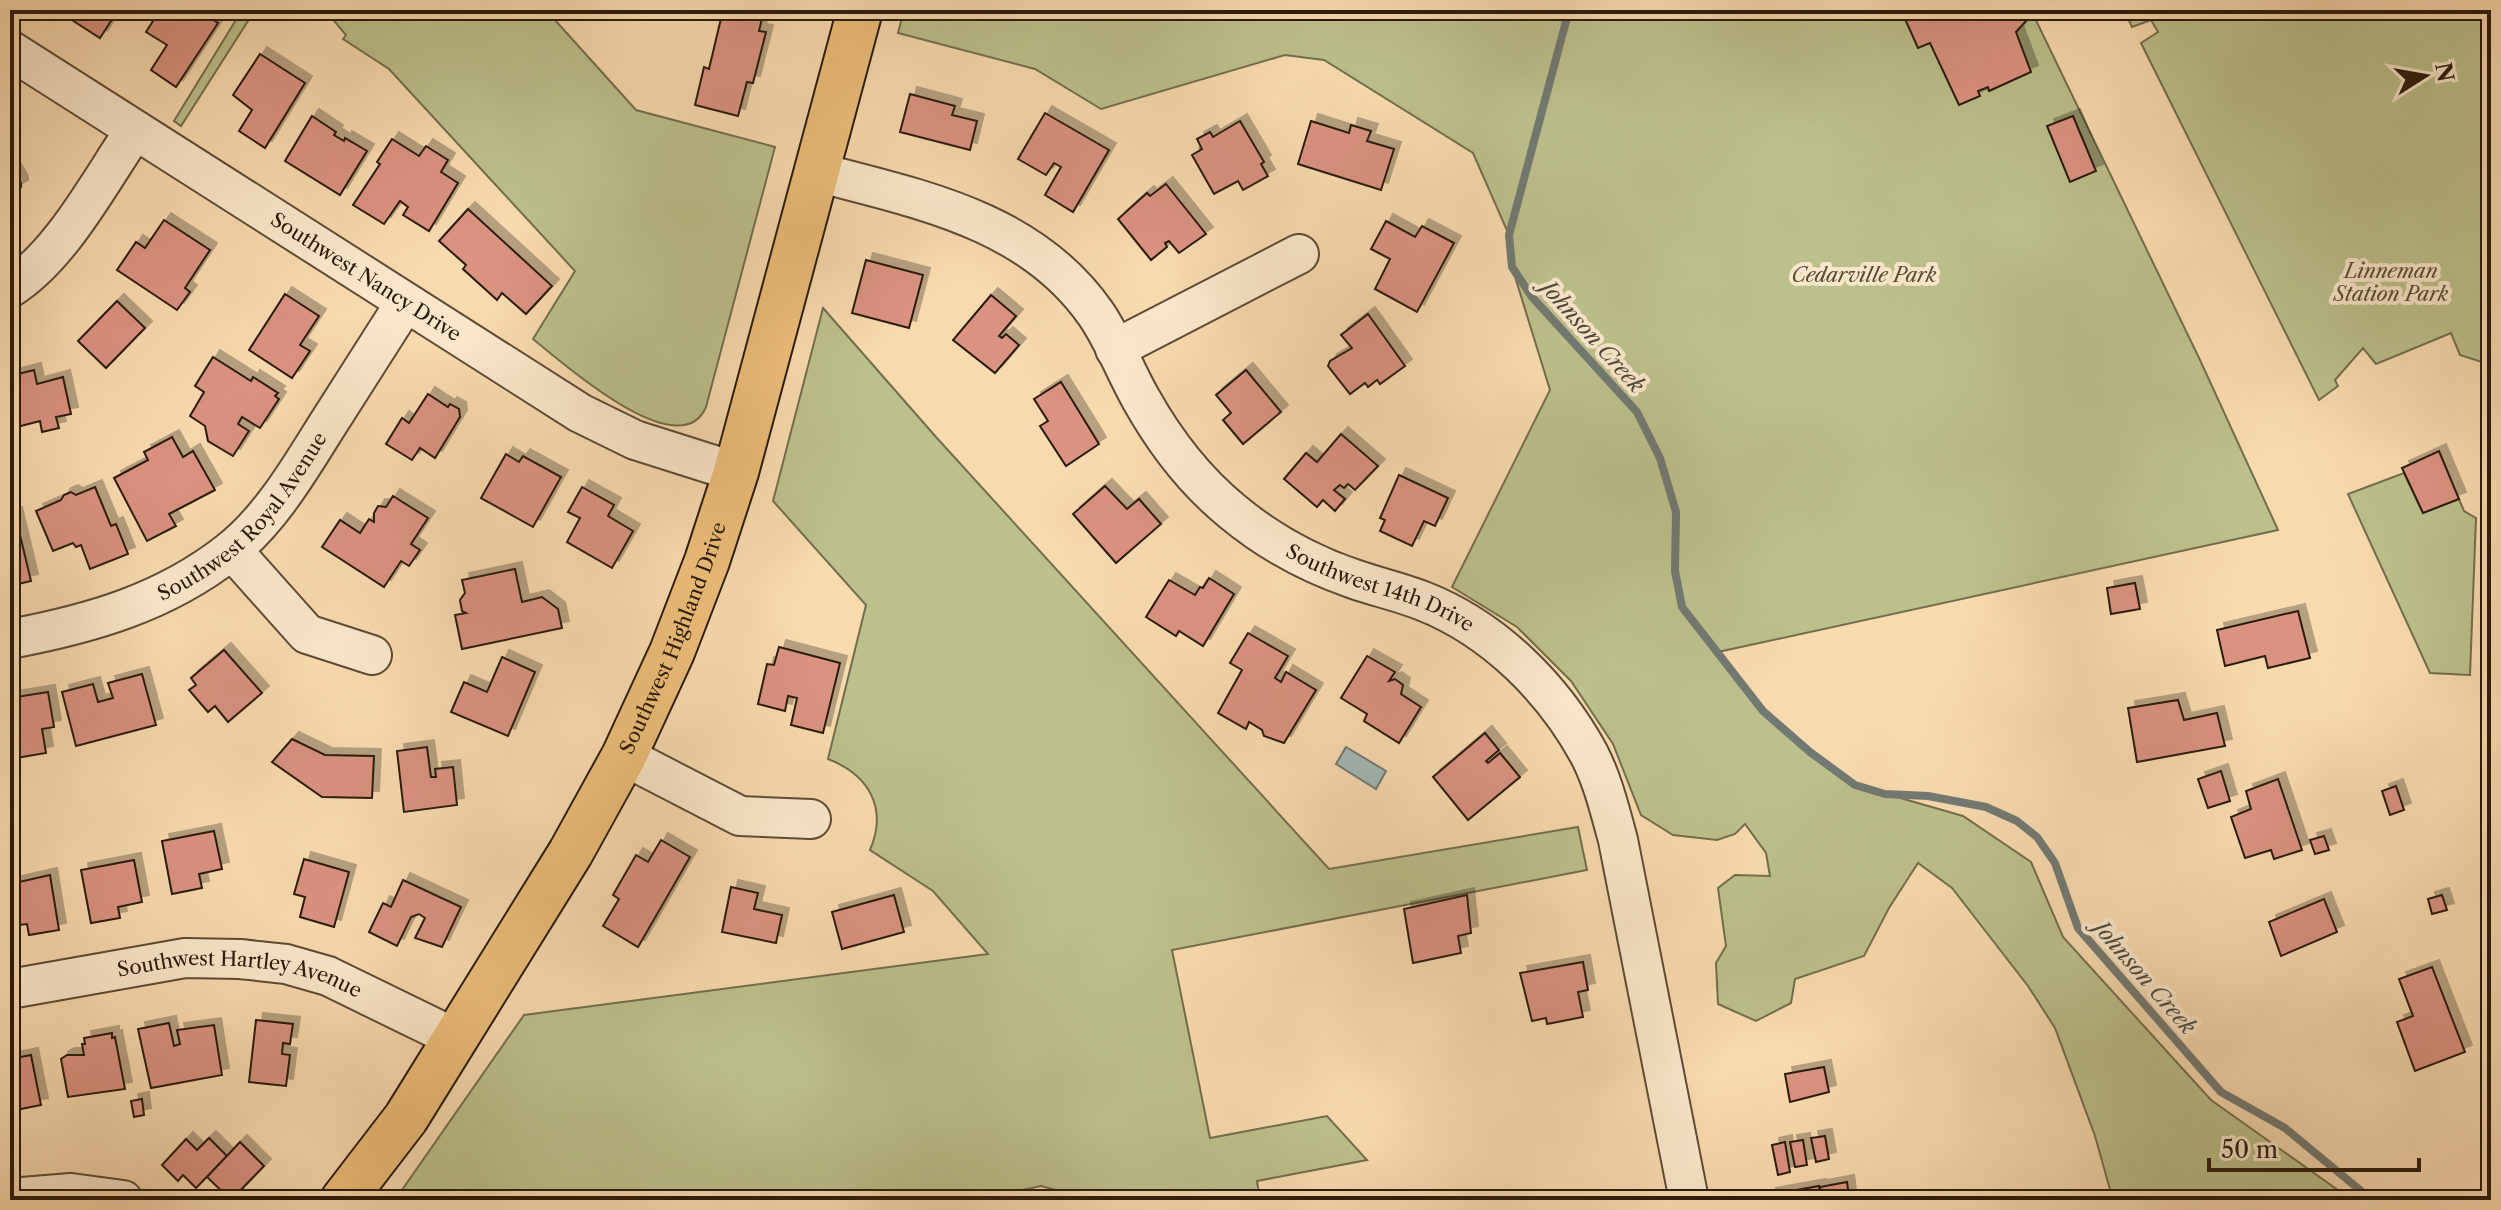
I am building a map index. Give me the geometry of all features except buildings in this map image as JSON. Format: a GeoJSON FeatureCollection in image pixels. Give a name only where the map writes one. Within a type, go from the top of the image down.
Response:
{"type":"FeatureCollection","features":[{"type":"Feature","properties":{"kind":"main road","name":"Southwest Highland Drive"},"geometry":{"type":"LineString","coordinates":[[343,1200],[406,1118],[571,852],[624,756],[672,652],[707,561],[736,472],[860,10]]}},
{"type":"Feature","properties":{"kind":"street","name":"Southwest Nancy Drive"},"geometry":{"type":"LineString","coordinates":[[10,50],[405,303],[609,429],[650,446],[736,472]]}},
{"type":"Feature","properties":{"kind":"street"},"geometry":{"type":"LineString","coordinates":[[10,288],[50,254],[135,130]]}},
{"type":"Feature","properties":{"kind":"street","name":"Southwest 14th Drive"},"geometry":{"type":"LineString","coordinates":[[817,172],[944,206],[982,220],[1015,239],[1076,289],[1096,314],[1159,429],[1182,461],[1233,512],[1291,552],[1323,568],[1424,601],[1463,620],[1517,661],[1570,723],[1590,756],[1606,796],[1618,840],[1689,1200]]}},
{"type":"Feature","properties":{"kind":"street"},"geometry":{"type":"LineString","coordinates":[[1115,349],[1299,254]]}},
{"type":"Feature","properties":{"kind":"street","name":"Southwest Royal Avenue"},"geometry":{"type":"LineString","coordinates":[[10,639],[63,629],[125,611],[183,583],[232,550],[293,479],[405,303]]}},
{"type":"Feature","properties":{"kind":"street"},"geometry":{"type":"LineString","coordinates":[[232,550],[307,634],[372,655]]}},
{"type":"Feature","properties":{"kind":"street"},"geometry":{"type":"LineString","coordinates":[[624,756],[740,816],[811,819]]}},
{"type":"Feature","properties":{"kind":"street","name":"Southwest Hartley Avenue"},"geometry":{"type":"LineString","coordinates":[[10,989],[185,958],[286,964],[328,976],[457,1039]]}},
{"type":"Feature","properties":{"kind":"street"},"geometry":{"type":"LineString","coordinates":[[10,1198],[71,1193],[123,1200]]}},
{"type":"Feature","properties":{"kind":"green space"},"geometry":{"type":"Polygon","coordinates":[[[242,10],[255,10],[181,126],[174,121],[242,10]]]}},
{"type":"Feature","properties":{"kind":"green space"},"geometry":{"type":"Polygon","coordinates":[[[325,10],[546,10],[636,110],[775,147],[706,407],[692,422],[672,425],[647,418],[620,404],[533,339],[575,271],[389,69],[343,39],[346,35],[325,10]]]}},
{"type":"Feature","properties":{"kind":"green space","name":"Cedarville Park"},"geometry":{"type":"Polygon","coordinates":[[[904,10],[2031,10],[2200,360],[2278,530],[1718,652],[1763,711],[1810,752],[1855,785],[1963,816],[2031,862],[2063,937],[2211,1100],[2352,1200],[2113,1200],[2095,1136],[2055,1028],[2028,986],[1952,888],[1918,863],[1889,908],[1864,956],[1795,979],[1791,1003],[1756,1021],[1718,1004],[1716,963],[1726,946],[1718,888],[1735,875],[1770,876],[1766,853],[1745,824],[1735,834],[1717,840],[1673,835],[1641,815],[1613,744],[1571,681],[1517,627],[1452,587],[1550,390],[1512,267],[1509,235],[1473,153],[1324,60],[1285,55],[1101,109],[1035,69],[898,33],[904,10]]]}},
{"type":"Feature","properties":{"kind":"green space","name":"Linneman Station Park"},"geometry":{"type":"Polygon","coordinates":[[[2124,10],[2491,10],[2491,365],[2460,355],[2451,333],[2376,364],[2363,348],[2335,380],[2338,386],[2319,400],[2141,43],[2158,32],[2151,20],[2132,27],[2124,10]]]}},
{"type":"Feature","properties":{"kind":"green space"},"geometry":{"type":"Polygon","coordinates":[[[823,308],[936,437],[1329,869],[1578,827],[1587,870],[1172,950],[1210,1138],[1327,1116],[1367,1160],[1257,1181],[1260,1200],[1072,1200],[1071,1194],[1041,1186],[973,1200],[885,1194],[820,1200],[395,1200],[524,1015],[988,954],[933,891],[870,850],[877,820],[871,795],[854,774],[828,759],[866,605],[773,501],[823,308]]]}},
{"type":"Feature","properties":{"kind":"green space"},"geometry":{"type":"Polygon","coordinates":[[[2404,473],[2423,513],[2459,499],[2464,511],[2476,518],[2470,675],[2430,673],[2348,494],[2404,473]]]}},
{"type":"Feature","properties":{"kind":"water"},"geometry":{"type":"Polygon","coordinates":[[[1346,747],[1386,771],[1376,789],[1336,764],[1346,747]]]}},
{"type":"Feature","properties":{"kind":"waterway","name":"Johnson Creek"},"geometry":{"type":"LineString","coordinates":[[1569,10],[1509,235],[1512,267],[1532,297],[1637,412],[1660,458],[1676,512],[1675,571],[1682,607],[1763,711],[1810,752],[1855,785],[1885,794],[1928,796],[1986,807],[2017,821],[2037,837],[2055,863],[2078,928],[2221,1092],[2285,1128],[2372,1200]]}}]}
